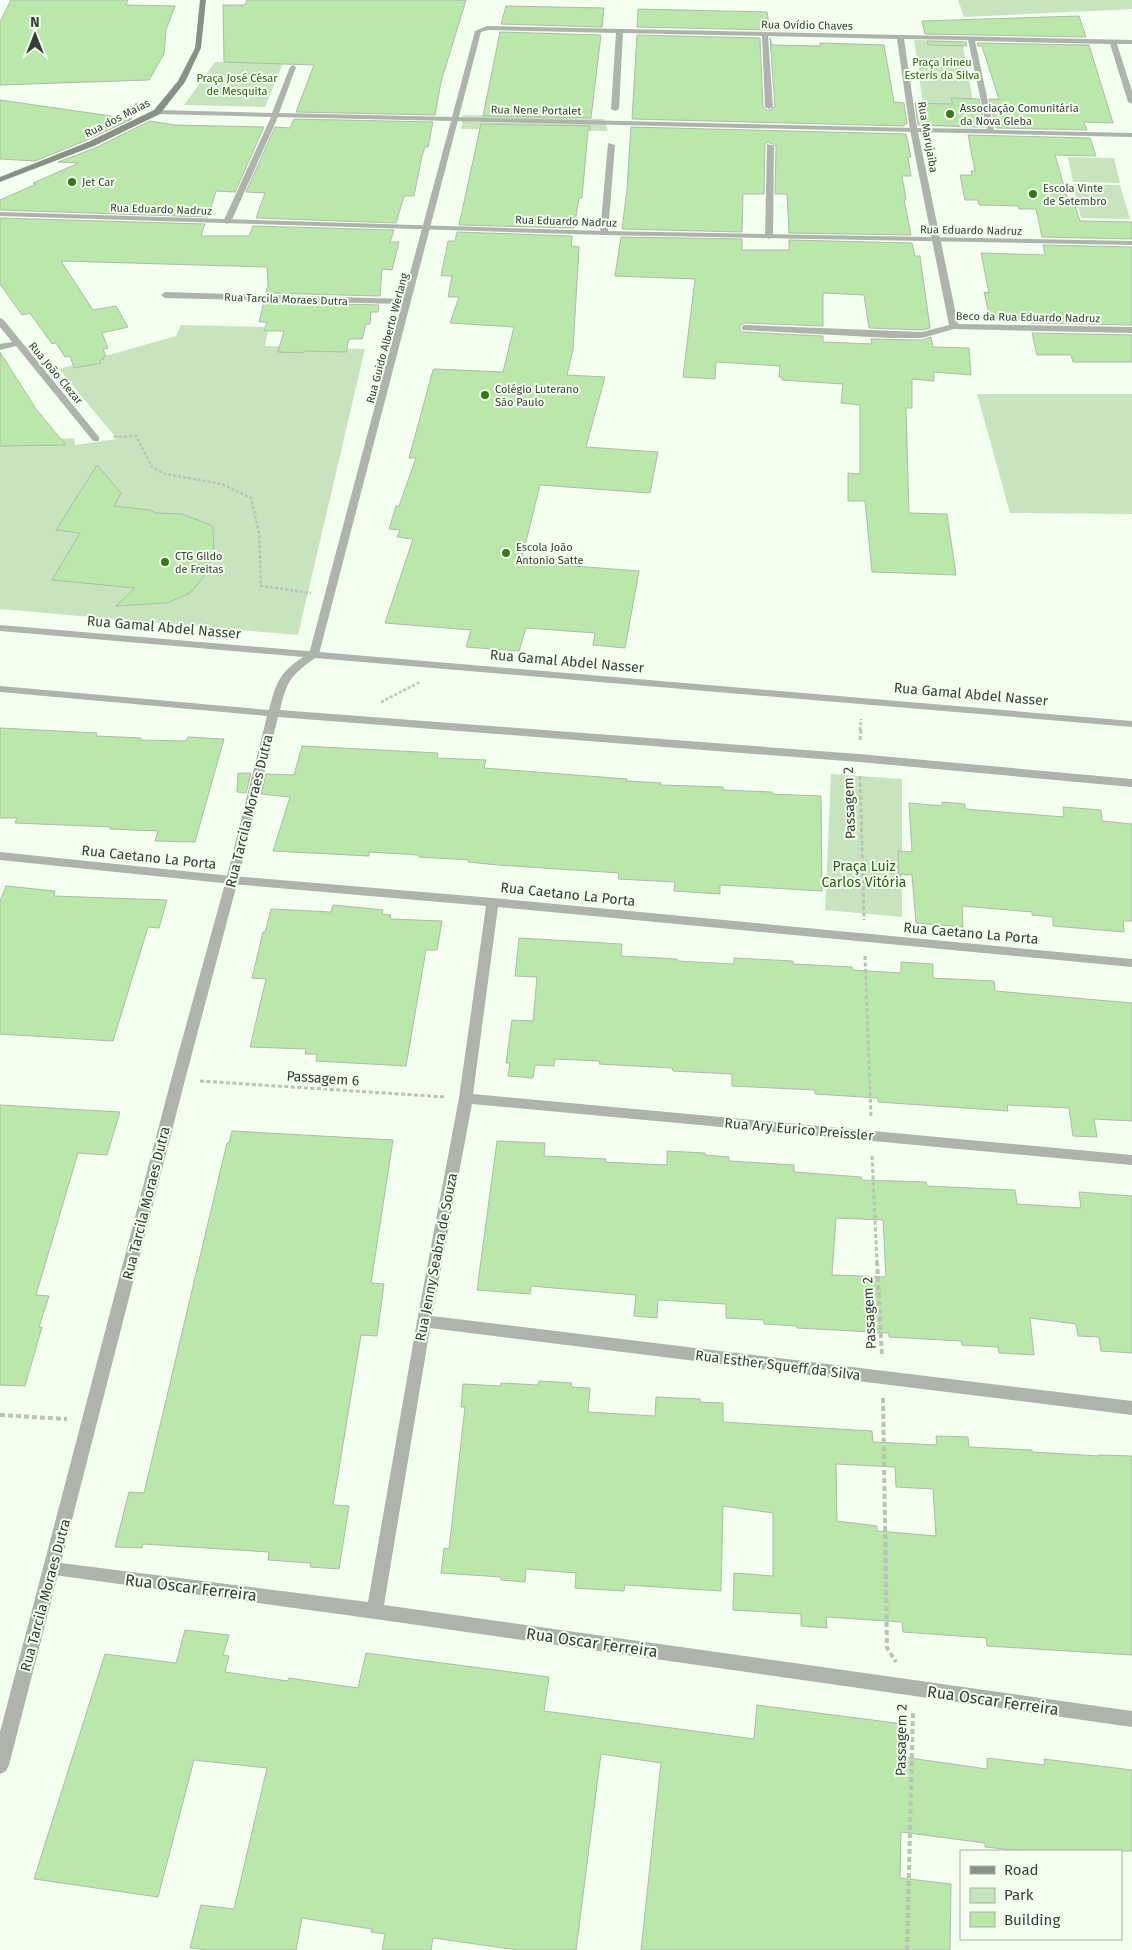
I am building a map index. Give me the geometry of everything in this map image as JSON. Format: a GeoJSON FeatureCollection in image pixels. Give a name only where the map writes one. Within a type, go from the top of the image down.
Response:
{"type":"FeatureCollection","features":[{"type":"Feature","properties":{"kind":"main road","name":"Rua dos Maias"},"geometry":{"type":"LineString","coordinates":[[0,180],[91,144],[157,112],[181,82],[198,48],[203,0]]}},
{"type":"Feature","properties":{"kind":"street","name":"Rua Ovídio Chaves"},"geometry":{"type":"LineString","coordinates":[[482,29],[1132,42]]}},
{"type":"Feature","properties":{"kind":"street","name":"Rua Guido Alberto Werlang"},"geometry":{"type":"LineString","coordinates":[[314,654],[478,31],[482,29]]}},
{"type":"Feature","properties":{"kind":"street"},"geometry":{"type":"LineString","coordinates":[[614,109],[620,31]]}},
{"type":"Feature","properties":{"kind":"street"},"geometry":{"type":"LineString","coordinates":[[765,35],[769,107]]}},
{"type":"Feature","properties":{"kind":"street","name":"Rua Marujaíba"},"geometry":{"type":"LineString","coordinates":[[900,37],[914,130],[954,326]]}},
{"type":"Feature","properties":{"kind":"street"},"geometry":{"type":"LineString","coordinates":[[971,39],[991,132]]}},
{"type":"Feature","properties":{"kind":"street"},"geometry":{"type":"LineString","coordinates":[[1113,42],[1132,102]]}},
{"type":"Feature","properties":{"kind":"street"},"geometry":{"type":"LineString","coordinates":[[227,222],[276,115],[293,67]]}},
{"type":"Feature","properties":{"kind":"street","name":"Rua Nene Portalet"},"geometry":{"type":"LineString","coordinates":[[157,112],[1132,136]]}},
{"type":"Feature","properties":{"kind":"street"},"geometry":{"type":"LineString","coordinates":[[604,233],[611,145]]}},
{"type":"Feature","properties":{"kind":"street"},"geometry":{"type":"LineString","coordinates":[[769,237],[770,146]]}},
{"type":"Feature","properties":{"kind":"street","name":"Rua Eduardo Nadruz"},"geometry":{"type":"LineString","coordinates":[[0,214],[604,233],[1132,243]]}},
{"type":"Feature","properties":{"kind":"street","name":"Rua Tarcila Moraes Dutra"},"geometry":{"type":"LineString","coordinates":[[165,296],[408,302]]}},
{"type":"Feature","properties":{"kind":"street","name":"Rua João Clezar"},"geometry":{"type":"LineString","coordinates":[[0,321],[96,438]]}},
{"type":"Feature","properties":{"kind":"street","name":"Beco da Rua Eduardo Nadruz"},"geometry":{"type":"LineString","coordinates":[[745,328],[922,335],[954,326],[1132,330]]}},
{"type":"Feature","properties":{"kind":"street"},"geometry":{"type":"LineString","coordinates":[[0,347],[17,343]]}},
{"type":"Feature","properties":{"kind":"street","name":"Rua Gamal Abdel Nasser"},"geometry":{"type":"LineString","coordinates":[[0,628],[1132,724]]}},
{"type":"Feature","properties":{"kind":"street","name":"Rua Tarcila Moraes Dutra"},"geometry":{"type":"LineString","coordinates":[[0,1765],[178,1080],[232,880],[281,683],[295,667],[314,654]]}},
{"type":"Feature","properties":{"kind":"street"},"geometry":{"type":"LineString","coordinates":[[0,689],[273,714],[859,758],[1132,783]]}},
{"type":"Feature","properties":{"kind":"street","name":"Rua Caetano La Porta"},"geometry":{"type":"LineString","coordinates":[[0,856],[232,880],[493,902],[1132,963]]}},
{"type":"Feature","properties":{"kind":"street","name":"Rua Jenny Seabra de Souza"},"geometry":{"type":"LineString","coordinates":[[375,1611],[424,1321],[466,1098],[493,902]]}},
{"type":"Feature","properties":{"kind":"street","name":"Rua Ary Eurico Preissler"},"geometry":{"type":"LineString","coordinates":[[466,1098],[1132,1160]]}},
{"type":"Feature","properties":{"kind":"street","name":"Rua Esther Squeff da Silva"},"geometry":{"type":"LineString","coordinates":[[424,1321],[1132,1408]]}},
{"type":"Feature","properties":{"kind":"street","name":"Rua Oscar Ferreira"},"geometry":{"type":"LineString","coordinates":[[52,1569],[375,1611],[1132,1719]]}},
{"type":"Feature","properties":{"kind":"path"},"geometry":{"type":"LineString","coordinates":[[96,438],[136,436],[152,466],[165,474],[222,484],[252,498],[259,532],[261,586],[330,595]]}},
{"type":"Feature","properties":{"kind":"path"},"geometry":{"type":"LineString","coordinates":[[348,720],[451,666]]}},
{"type":"Feature","properties":{"kind":"path","name":"Passagem 2"},"geometry":{"type":"LineString","coordinates":[[862,700],[859,758],[864,938],[883,1378],[888,1648],[914,1689],[908,1950]]}},
{"type":"Feature","properties":{"kind":"path","name":"Passagem 6"},"geometry":{"type":"LineString","coordinates":[[178,1080],[466,1098]]}},
{"type":"Feature","properties":{"kind":"path"},"geometry":{"type":"LineString","coordinates":[[0,1415],[90,1420]]}},
{"type":"Feature","properties":{"kind":"green space"},"geometry":{"type":"Polygon","coordinates":[[[958,0],[1132,0],[1132,9],[964,17],[958,0]]]}},
{"type":"Feature","properties":{"kind":"green space","name":"Praça Irineu Esteris da Silva"},"geometry":{"type":"Polygon","coordinates":[[[914,40],[962,41],[978,128],[926,126],[914,40]]]}},
{"type":"Feature","properties":{"kind":"green space","name":"Praça José César de Mesquita"},"geometry":{"type":"Polygon","coordinates":[[[215,62],[283,63],[265,107],[184,105],[215,62]]]}},
{"type":"Feature","properties":{"kind":"green space"},"geometry":{"type":"Polygon","coordinates":[[[463,115],[604,119],[608,131],[461,129],[463,115]]]}},
{"type":"Feature","properties":{"kind":"green space"},"geometry":{"type":"Polygon","coordinates":[[[1068,157],[1114,158],[1120,183],[1073,182],[1068,157]]]}},
{"type":"Feature","properties":{"kind":"green space"},"geometry":{"type":"Polygon","coordinates":[[[1073,184],[1120,185],[1130,219],[1081,218],[1073,184]]]}},
{"type":"Feature","properties":{"kind":"green space"},"geometry":{"type":"Polygon","coordinates":[[[181,325],[269,327],[265,346],[365,349],[298,635],[0,609],[0,443],[74,438],[75,445],[117,439],[59,369],[176,336],[181,325]]]}},
{"type":"Feature","properties":{"kind":"green space"},"geometry":{"type":"Polygon","coordinates":[[[977,394],[1132,394],[1132,514],[1010,513],[977,394]]]}},
{"type":"Feature","properties":{"kind":"green space","name":"Praça Luiz Carlos Vitória"},"geometry":{"type":"Polygon","coordinates":[[[831,774],[902,779],[902,917],[825,910],[831,774]]]}},
{"type":"Feature","properties":{"kind":"building"},"geometry":{"type":"Polygon","coordinates":[[[11,0],[128,0],[126,5],[175,6],[166,30],[164,54],[149,80],[0,85],[0,22],[11,0]]]}},
{"type":"Feature","properties":{"kind":"building"},"geometry":{"type":"Polygon","coordinates":[[[247,0],[466,0],[441,82],[435,115],[296,112],[314,65],[224,62],[223,5],[245,5],[247,0]]]}},
{"type":"Feature","properties":{"kind":"building"},"geometry":{"type":"Polygon","coordinates":[[[506,6],[604,8],[602,27],[501,24],[506,6]]]}},
{"type":"Feature","properties":{"kind":"building"},"geometry":{"type":"Polygon","coordinates":[[[638,9],[767,12],[770,30],[637,27],[638,9]]]}},
{"type":"Feature","properties":{"kind":"building"},"geometry":{"type":"Polygon","coordinates":[[[1079,16],[1086,37],[925,34],[922,21],[1079,16]]]}},
{"type":"Feature","properties":{"kind":"building"},"geometry":{"type":"Polygon","coordinates":[[[500,32],[601,35],[591,118],[483,116],[500,32]]]}},
{"type":"Feature","properties":{"kind":"building"},"geometry":{"type":"Polygon","coordinates":[[[637,35],[760,38],[763,107],[768,111],[775,107],[770,38],[772,45],[820,46],[820,43],[884,45],[894,102],[904,103],[907,124],[904,124],[904,126],[632,119],[637,35]]]}},
{"type":"Feature","properties":{"kind":"building"},"geometry":{"type":"Polygon","coordinates":[[[927,41],[966,42],[967,46],[928,45],[927,41]]]}},
{"type":"Feature","properties":{"kind":"building"},"geometry":{"type":"Polygon","coordinates":[[[977,43],[1089,45],[1113,123],[1084,122],[1087,130],[996,128],[989,99],[999,99],[982,46],[978,46],[977,43]]]}},
{"type":"Feature","properties":{"kind":"building","name":"Associação Comunitária da Nova Gleba"},"geometry":{"type":"Polygon","coordinates":[[[951,98],[979,99],[985,127],[918,125],[915,103],[953,104],[951,98]]]}},
{"type":"Feature","properties":{"kind":"building"},"geometry":{"type":"Polygon","coordinates":[[[0,100],[132,119],[35,161],[0,159],[0,100]]]}},
{"type":"Feature","properties":{"kind":"building"},"geometry":{"type":"Polygon","coordinates":[[[294,119],[433,122],[428,147],[425,147],[422,156],[414,196],[404,196],[396,223],[256,218],[265,193],[246,192],[275,127],[290,128],[294,119]]]}},
{"type":"Feature","properties":{"kind":"building"},"geometry":{"type":"Polygon","coordinates":[[[150,121],[175,125],[264,127],[235,192],[216,191],[208,217],[0,210],[0,200],[79,163],[58,162],[95,148],[150,121]]]}},
{"type":"Feature","properties":{"kind":"building"},"geometry":{"type":"Polygon","coordinates":[[[481,124],[590,126],[590,130],[588,130],[582,198],[579,198],[574,228],[459,225],[481,124]]]}},
{"type":"Feature","properties":{"kind":"building"},"geometry":{"type":"Polygon","coordinates":[[[631,127],[906,134],[911,157],[908,157],[911,176],[902,176],[911,235],[789,233],[787,194],[775,194],[776,146],[768,142],[765,144],[764,194],[743,194],[742,232],[622,229],[631,127]]]}},
{"type":"Feature","properties":{"kind":"building"},"geometry":{"type":"Polygon","coordinates":[[[968,135],[1090,138],[1096,156],[1055,155],[1068,200],[1073,200],[1080,221],[1132,222],[1132,239],[1042,237],[1036,209],[1019,209],[1018,206],[979,205],[978,200],[965,200],[960,175],[972,175],[971,171],[975,171],[968,135]]]}},
{"type":"Feature","properties":{"kind":"building"},"geometry":{"type":"Polygon","coordinates":[[[0,218],[205,224],[201,236],[249,236],[253,226],[394,230],[390,242],[399,242],[392,270],[382,269],[380,296],[266,293],[268,285],[267,267],[61,261],[93,310],[116,306],[128,327],[102,333],[108,348],[103,349],[106,356],[100,360],[101,363],[74,368],[70,356],[65,357],[56,343],[52,344],[30,313],[22,315],[0,284],[0,218]]]}},
{"type":"Feature","properties":{"kind":"building","name":"Escola João Antonio Satte"},"geometry":{"type":"Polygon","coordinates":[[[457,232],[572,236],[571,246],[579,247],[573,350],[567,375],[605,377],[586,447],[658,452],[650,493],[540,485],[521,562],[639,571],[625,648],[593,645],[595,633],[526,628],[519,651],[466,647],[471,630],[385,623],[413,539],[397,537],[400,530],[389,529],[396,506],[399,506],[416,458],[409,458],[433,370],[503,372],[514,327],[450,323],[459,297],[448,297],[452,276],[441,276],[448,241],[455,241],[457,232]]]}},
{"type":"Feature","properties":{"kind":"building"},"geometry":{"type":"Polygon","coordinates":[[[621,237],[742,239],[742,250],[789,250],[789,240],[912,243],[915,256],[920,256],[930,328],[922,330],[869,328],[864,295],[823,293],[823,326],[745,323],[740,325],[740,330],[742,332],[823,336],[823,342],[872,344],[871,339],[922,340],[931,337],[933,347],[969,348],[971,375],[934,372],[934,381],[912,379],[912,408],[906,408],[909,513],[947,514],[956,575],[872,572],[865,501],[848,501],[848,473],[860,474],[860,405],[841,403],[843,384],[782,380],[782,377],[779,377],[780,366],[716,362],[715,379],[683,377],[695,279],[615,276],[621,237]]]}},
{"type":"Feature","properties":{"kind":"building"},"geometry":{"type":"Polygon","coordinates":[[[1043,245],[1132,247],[1132,325],[1030,323],[1030,321],[990,318],[984,292],[989,293],[981,253],[1045,255],[1043,245]]]}},
{"type":"Feature","properties":{"kind":"building"},"geometry":{"type":"Polygon","coordinates":[[[264,302],[379,305],[378,312],[371,312],[370,324],[366,324],[362,339],[349,339],[346,352],[304,351],[303,353],[278,352],[284,331],[264,331],[267,322],[259,322],[264,302]]]}},
{"type":"Feature","properties":{"kind":"building"},"geometry":{"type":"Polygon","coordinates":[[[1032,333],[1132,335],[1132,362],[1073,362],[1071,355],[1037,355],[1032,333]]]}},
{"type":"Feature","properties":{"kind":"building"},"geometry":{"type":"Polygon","coordinates":[[[0,352],[36,409],[66,445],[0,446],[0,352]]]}},
{"type":"Feature","properties":{"kind":"building"},"geometry":{"type":"Polygon","coordinates":[[[97,465],[121,493],[114,506],[149,510],[156,513],[182,514],[213,526],[214,555],[203,578],[190,593],[167,603],[116,606],[135,588],[52,580],[80,533],[56,530],[97,465]]]}},
{"type":"Feature","properties":{"kind":"building"},"geometry":{"type":"Polygon","coordinates":[[[0,728],[97,733],[96,736],[141,738],[141,740],[186,741],[188,737],[224,739],[195,842],[155,841],[158,831],[15,823],[17,818],[0,818],[0,728]]]}},
{"type":"Feature","properties":{"kind":"building"},"geometry":{"type":"Polygon","coordinates":[[[302,746],[438,753],[437,758],[486,760],[484,768],[627,779],[626,781],[661,783],[660,785],[723,787],[723,790],[821,796],[822,891],[720,885],[720,894],[674,891],[675,882],[618,879],[619,873],[498,865],[468,862],[469,860],[419,857],[419,855],[369,852],[369,856],[273,851],[290,797],[261,794],[266,774],[294,775],[302,746]]]}},
{"type":"Feature","properties":{"kind":"building"},"geometry":{"type":"Polygon","coordinates":[[[238,773],[251,773],[246,793],[237,792],[238,773]]]}},
{"type":"Feature","properties":{"kind":"building"},"geometry":{"type":"Polygon","coordinates":[[[942,802],[965,804],[965,809],[1064,817],[1063,807],[1101,810],[1102,821],[1132,824],[1132,921],[1123,921],[1124,932],[1053,926],[1053,917],[1032,915],[1032,912],[962,906],[963,927],[916,923],[912,875],[899,874],[898,851],[912,852],[909,803],[942,806],[942,802]]]}},
{"type":"Feature","properties":{"kind":"building"},"geometry":{"type":"Polygon","coordinates":[[[6,886],[55,891],[54,896],[167,900],[159,928],[148,927],[113,1041],[0,1034],[0,901],[6,886]]]}},
{"type":"Feature","properties":{"kind":"building"},"geometry":{"type":"Polygon","coordinates":[[[333,905],[383,910],[382,914],[391,915],[390,919],[442,921],[437,950],[426,950],[406,1066],[316,1061],[317,1054],[305,1054],[306,1049],[250,1047],[266,979],[252,978],[263,932],[265,932],[271,909],[331,912],[333,905]]]}},
{"type":"Feature","properties":{"kind":"building"},"geometry":{"type":"Polygon","coordinates":[[[519,938],[622,944],[621,956],[677,959],[677,961],[734,964],[734,958],[793,961],[793,964],[852,967],[853,970],[901,973],[901,962],[933,964],[933,978],[994,981],[995,991],[1132,1003],[1132,1121],[1094,1119],[1097,1137],[1073,1136],[1069,1108],[1007,1105],[1008,1111],[878,1102],[878,1098],[815,1094],[815,1090],[732,1086],[732,1074],[599,1064],[600,1061],[555,1059],[554,1066],[535,1065],[533,1078],[508,1076],[510,1063],[506,1063],[512,1020],[533,1021],[537,977],[515,976],[519,938]]]}},
{"type":"Feature","properties":{"kind":"building"},"geometry":{"type":"Polygon","coordinates":[[[0,1105],[120,1112],[107,1155],[78,1153],[36,1295],[49,1296],[39,1327],[42,1327],[25,1386],[0,1385],[0,1105]]]}},
{"type":"Feature","properties":{"kind":"building"},"geometry":{"type":"Polygon","coordinates":[[[232,1131],[393,1140],[371,1283],[384,1284],[377,1336],[361,1335],[333,1505],[349,1506],[339,1569],[310,1567],[311,1563],[268,1560],[269,1552],[143,1544],[142,1548],[115,1547],[129,1492],[144,1493],[227,1143],[229,1143],[232,1131]]]}},
{"type":"Feature","properties":{"kind":"building"},"geometry":{"type":"Polygon","coordinates":[[[497,1141],[545,1143],[544,1156],[606,1159],[605,1162],[667,1165],[667,1151],[705,1153],[705,1155],[729,1157],[729,1161],[794,1165],[794,1172],[861,1177],[862,1180],[926,1182],[927,1186],[1015,1190],[1017,1204],[1081,1208],[1079,1192],[1132,1196],[1132,1353],[1101,1351],[1099,1337],[1078,1336],[1076,1324],[1030,1318],[1034,1355],[999,1353],[998,1347],[962,1345],[961,1341],[889,1337],[889,1333],[797,1328],[797,1326],[764,1324],[764,1320],[726,1318],[726,1304],[658,1300],[657,1318],[634,1316],[636,1295],[531,1286],[530,1294],[477,1290],[497,1141]],[[836,1218],[832,1275],[886,1277],[883,1220],[836,1218]]]}},
{"type":"Feature","properties":{"kind":"building"},"geometry":{"type":"Polygon","coordinates":[[[539,1381],[572,1383],[571,1387],[590,1388],[588,1412],[655,1416],[656,1397],[700,1399],[700,1402],[723,1403],[723,1422],[872,1431],[873,1442],[937,1445],[936,1436],[968,1437],[969,1447],[1099,1456],[1132,1456],[1132,1655],[987,1646],[986,1638],[903,1632],[902,1622],[826,1617],[827,1628],[801,1626],[801,1614],[733,1610],[734,1573],[773,1576],[773,1513],[723,1506],[721,1591],[625,1585],[624,1591],[575,1588],[576,1573],[526,1569],[525,1582],[501,1580],[501,1577],[441,1573],[444,1548],[449,1549],[465,1407],[461,1407],[463,1384],[500,1386],[501,1383],[538,1385],[539,1381]],[[836,1464],[837,1521],[877,1526],[877,1531],[936,1536],[933,1489],[896,1487],[895,1467],[836,1464]]]}},
{"type":"Feature","properties":{"kind":"building"},"geometry":{"type":"Polygon","coordinates":[[[185,1630],[229,1635],[223,1655],[229,1656],[225,1672],[288,1681],[289,1678],[358,1688],[366,1653],[549,1677],[544,1711],[754,1739],[757,1705],[903,1724],[903,1757],[987,1769],[987,1758],[1045,1765],[1044,1759],[1132,1770],[1132,1851],[1013,1850],[985,1847],[985,1843],[901,1832],[900,1878],[951,1884],[950,1950],[641,1950],[661,1763],[601,1754],[576,1950],[518,1950],[433,1938],[431,1950],[382,1950],[385,1934],[371,1932],[372,1929],[302,1918],[296,1950],[207,1950],[190,1948],[201,1905],[234,1909],[267,1768],[194,1760],[158,1897],[34,1879],[105,1654],[176,1663],[185,1630]]]}},
{"type":"Feature","properties":{"kind":"place","name":"Associação Comunitária da Nova Gleba"},"geometry":{"type":"Point","coordinates":[950,114]}},
{"type":"Feature","properties":{"kind":"place","name":"Jet Car"},"geometry":{"type":"Point","coordinates":[72,182]}},
{"type":"Feature","properties":{"kind":"place","name":"Escola Vinte de Setembro"},"geometry":{"type":"Point","coordinates":[1033,194]}},
{"type":"Feature","properties":{"kind":"place","name":"Colégio Luterano São Paulo"},"geometry":{"type":"Point","coordinates":[485,395]}},
{"type":"Feature","properties":{"kind":"place","name":"Escola João Antonio Satte"},"geometry":{"type":"Point","coordinates":[506,553]}},
{"type":"Feature","properties":{"kind":"place","name":"CTG Gildo de Freitas"},"geometry":{"type":"Point","coordinates":[165,562]}}]}
